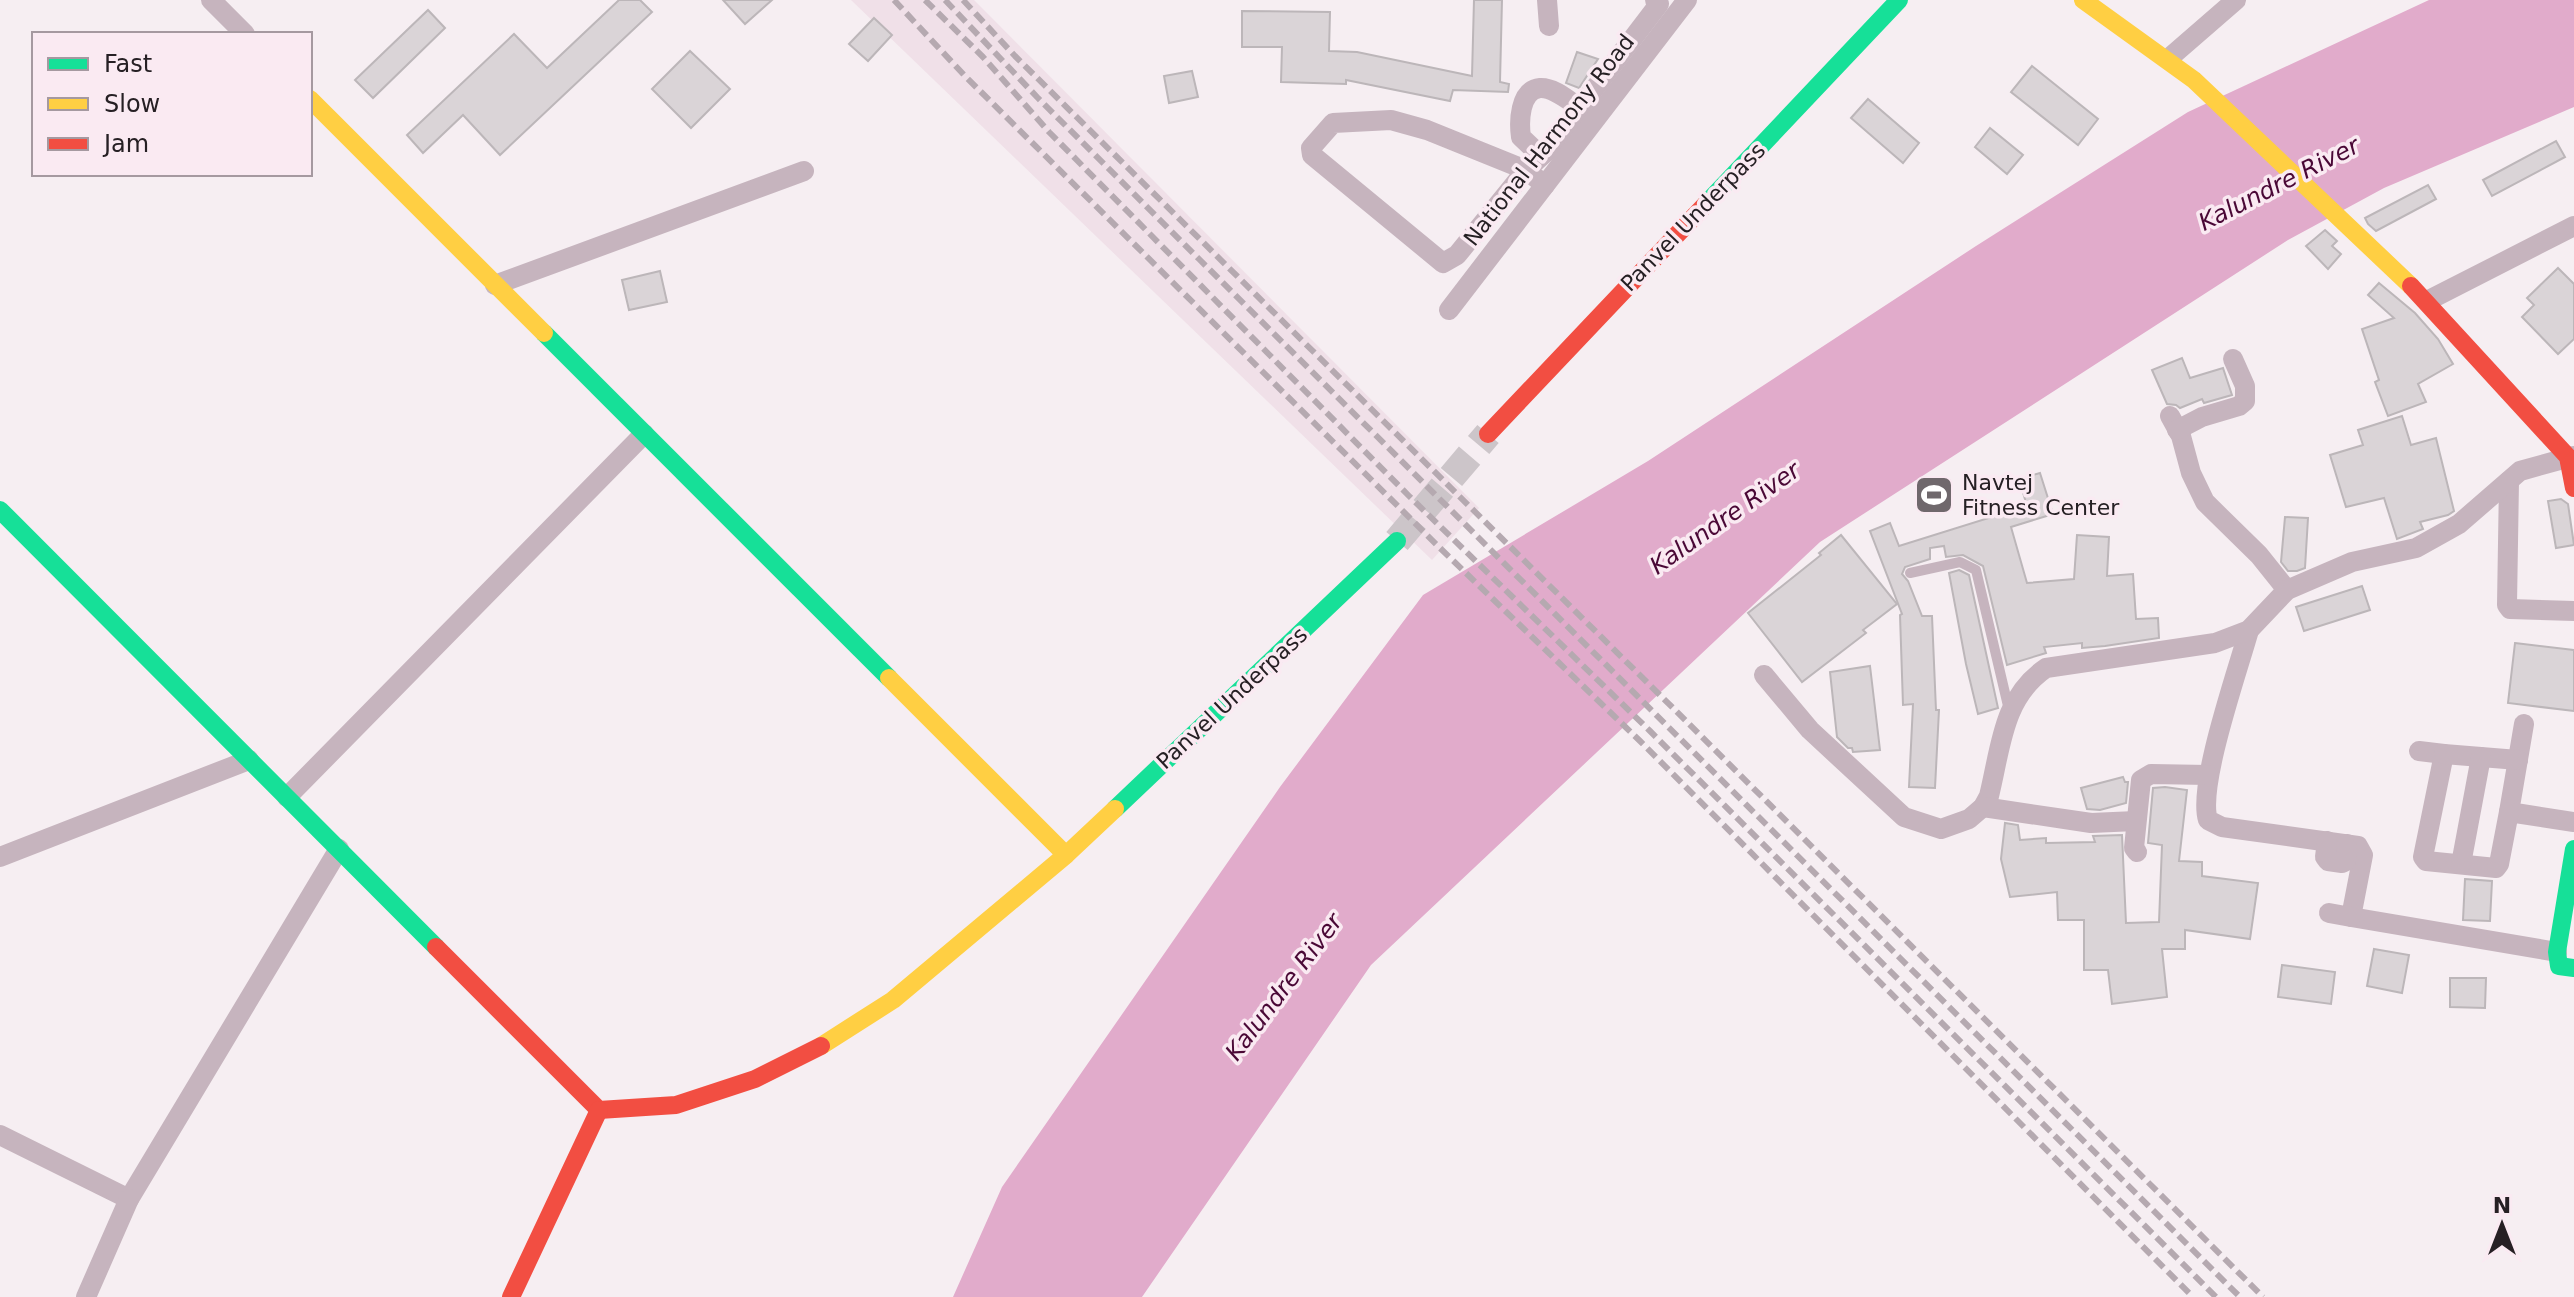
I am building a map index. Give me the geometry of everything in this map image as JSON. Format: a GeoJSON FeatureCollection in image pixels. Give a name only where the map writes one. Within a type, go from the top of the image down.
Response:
{"type":"FeatureCollection","features":[{"type":"Feature","properties":{"kind":"main road","name":"Panvel Underpass"},"geometry":{"type":"LineString","coordinates":[[1488,434],[1899,0]]}},
{"type":"Feature","properties":{"kind":"main road"},"geometry":{"type":"LineString","coordinates":[[2083,0],[2194,80],[2427,301],[2571,456],[2574,488]]}},
{"type":"Feature","properties":{"kind":"main road"},"geometry":{"type":"LineString","coordinates":[[312,101],[1066,855]]}},
{"type":"Feature","properties":{"kind":"main road"},"geometry":{"type":"LineString","coordinates":[[0,510],[599,1110],[511,1297]]}},
{"type":"Feature","properties":{"kind":"main road","name":"Panvel Underpass"},"geometry":{"type":"LineString","coordinates":[[599,1110],[676,1105],[755,1079],[824,1044],[893,1000],[1066,855],[1397,541]]}},
{"type":"Feature","properties":{"kind":"main road"},"geometry":{"type":"LineString","coordinates":[[2574,849],[2557,952],[2559,966],[2574,968]]}},
{"type":"Feature","properties":{"kind":"street"},"geometry":{"type":"LineString","coordinates":[[211,0],[243,32]]}},
{"type":"Feature","properties":{"kind":"street"},"geometry":{"type":"LineString","coordinates":[[1547,0],[1549,26]]}},
{"type":"Feature","properties":{"kind":"street"},"geometry":{"type":"LineString","coordinates":[[2168,59],[2236,0]]}},
{"type":"Feature","properties":{"kind":"street"},"geometry":{"type":"LineString","coordinates":[[1534,163],[1391,120],[1333,123],[1311,148],[1312,155],[1443,263],[1457,255],[1534,163],[1667,4]]}},
{"type":"Feature","properties":{"kind":"street","name":"National Harmony Road"},"geometry":{"type":"LineString","coordinates":[[1449,310],[1545,185],[1667,4]]}},
{"type":"Feature","properties":{"kind":"street"},"geometry":{"type":"LineString","coordinates":[[1545,185],[1521,137],[1521,105],[1534,90],[1541,88],[1580,108]]}},
{"type":"Feature","properties":{"kind":"street"},"geometry":{"type":"LineString","coordinates":[[495,285],[804,171]]}},
{"type":"Feature","properties":{"kind":"street"},"geometry":{"type":"LineString","coordinates":[[2427,301],[2574,226]]}},
{"type":"Feature","properties":{"kind":"street"},"geometry":{"type":"LineString","coordinates":[[1457,255],[1478,271]]}},
{"type":"Feature","properties":{"kind":"street"},"geometry":{"type":"LineString","coordinates":[[2233,359],[2245,386],[2245,401],[2239,406],[2174,423],[2191,473],[2205,502],[2259,555],[2287,590]]}},
{"type":"Feature","properties":{"kind":"street"},"geometry":{"type":"LineString","coordinates":[[287,797],[644,434]]}},
{"type":"Feature","properties":{"kind":"street"},"geometry":{"type":"LineString","coordinates":[[1764,675],[1810,730],[1904,817],[1941,829],[1969,819],[1983,807],[1989,796],[2009,710],[2029,679],[2046,668],[2215,643],[2249,630],[2287,590],[2352,562],[2416,548],[2459,524],[2520,471],[2571,456]]}},
{"type":"Feature","properties":{"kind":"street"},"geometry":{"type":"LineString","coordinates":[[2509,481],[2507,605],[2510,609],[2574,611]]}},
{"type":"Feature","properties":{"kind":"street"},"geometry":{"type":"LineString","coordinates":[[2249,630],[2208,775],[2205,811],[2208,820],[2222,827],[2358,846],[2363,855],[2351,917]]}},
{"type":"Feature","properties":{"kind":"street"},"geometry":{"type":"LineString","coordinates":[[2444,754],[2423,857],[2426,861],[2496,868],[2524,724]]}},
{"type":"Feature","properties":{"kind":"street"},"geometry":{"type":"LineString","coordinates":[[2419,751],[2518,760]]}},
{"type":"Feature","properties":{"kind":"street"},"geometry":{"type":"LineString","coordinates":[[2461,864],[2481,757]]}},
{"type":"Feature","properties":{"kind":"street"},"geometry":{"type":"LineString","coordinates":[[0,857],[249,760]]}},
{"type":"Feature","properties":{"kind":"street"},"geometry":{"type":"LineString","coordinates":[[2137,852],[2134,848],[2141,780],[2151,774],[2208,775]]}},
{"type":"Feature","properties":{"kind":"street"},"geometry":{"type":"LineString","coordinates":[[1983,807],[2091,823],[2136,821]]}},
{"type":"Feature","properties":{"kind":"street"},"geometry":{"type":"LineString","coordinates":[[2509,812],[2574,822]]}},
{"type":"Feature","properties":{"kind":"street"},"geometry":{"type":"LineString","coordinates":[[86,1297],[129,1199],[339,849]]}},
{"type":"Feature","properties":{"kind":"street"},"geometry":{"type":"LineString","coordinates":[[2329,913],[2557,952]]}},
{"type":"Feature","properties":{"kind":"street"},"geometry":{"type":"LineString","coordinates":[[0,1135],[129,1199]]}},
{"type":"Feature","properties":{"kind":"lane"},"geometry":{"type":"LineString","coordinates":[[1910,573],[1960,562],[1976,570],[2009,710]]}},
{"type":"Feature","properties":{"kind":"shaded area"},"geometry":{"type":"Polygon","coordinates":[[[851,0],[974,0],[1479,508],[1432,560],[851,0]]]}},
{"type":"Feature","properties":{"kind":"water","name":"Kalundre River"},"geometry":{"type":"Polygon","coordinates":[[[2429,0],[2574,0],[2574,107],[2384,188],[2288,240],[1820,542],[1371,965],[1142,1297],[953,1297],[1002,1187],[1280,787],[1423,595],[1648,461],[1976,246],[2188,112],[2429,0]]]}},
{"type":"Feature","properties":{"kind":"building"},"geometry":{"type":"Polygon","coordinates":[[[619,0],[640,0],[652,12],[500,155],[463,115],[423,153],[407,135],[514,34],[547,68],[619,0]]]}},
{"type":"Feature","properties":{"kind":"building"},"geometry":{"type":"Polygon","coordinates":[[[723,0],[772,0],[745,24],[723,0]]]}},
{"type":"Feature","properties":{"kind":"building"},"geometry":{"type":"Polygon","coordinates":[[[1474,0],[1502,0],[1500,82],[1509,84],[1508,92],[1453,90],[1450,101],[1346,80],[1346,84],[1281,82],[1282,47],[1242,47],[1242,11],[1330,12],[1329,51],[1357,52],[1472,76],[1474,0]]]}},
{"type":"Feature","properties":{"kind":"building"},"geometry":{"type":"Polygon","coordinates":[[[428,10],[445,28],[373,98],[355,80],[428,10]]]}},
{"type":"Feature","properties":{"kind":"building"},"geometry":{"type":"Polygon","coordinates":[[[874,18],[892,35],[868,61],[849,44],[874,18]]]}},
{"type":"Feature","properties":{"kind":"building"},"geometry":{"type":"Polygon","coordinates":[[[690,51],[730,89],[691,128],[652,89],[690,51]]]}},
{"type":"Feature","properties":{"kind":"building"},"geometry":{"type":"Polygon","coordinates":[[[1577,52],[1598,59],[1579,88],[1566,83],[1577,52]]]}},
{"type":"Feature","properties":{"kind":"building"},"geometry":{"type":"Polygon","coordinates":[[[2032,66],[2098,119],[2078,145],[2011,92],[2032,66]]]}},
{"type":"Feature","properties":{"kind":"building"},"geometry":{"type":"Polygon","coordinates":[[[1192,71],[1198,97],[1169,103],[1164,76],[1192,71]]]}},
{"type":"Feature","properties":{"kind":"building"},"geometry":{"type":"Polygon","coordinates":[[[1868,99],[1919,143],[1903,163],[1851,118],[1868,99]]]}},
{"type":"Feature","properties":{"kind":"building"},"geometry":{"type":"Polygon","coordinates":[[[1990,128],[2023,155],[2007,174],[1975,147],[1990,128]]]}},
{"type":"Feature","properties":{"kind":"building"},"geometry":{"type":"Polygon","coordinates":[[[2556,141],[2565,157],[2492,196],[2483,180],[2556,141]]]}},
{"type":"Feature","properties":{"kind":"building"},"geometry":{"type":"Polygon","coordinates":[[[2428,185],[2436,199],[2376,231],[2368,224],[2365,218],[2428,185]]]}},
{"type":"Feature","properties":{"kind":"building"},"geometry":{"type":"Polygon","coordinates":[[[2325,230],[2337,241],[2332,246],[2341,254],[2328,269],[2306,246],[2325,230]]]}},
{"type":"Feature","properties":{"kind":"building"},"geometry":{"type":"Polygon","coordinates":[[[2558,268],[2574,284],[2574,339],[2558,354],[2522,317],[2534,305],[2527,298],[2558,268]]]}},
{"type":"Feature","properties":{"kind":"building"},"geometry":{"type":"Polygon","coordinates":[[[660,271],[667,302],[629,310],[622,280],[660,271]]]}},
{"type":"Feature","properties":{"kind":"building"},"geometry":{"type":"Polygon","coordinates":[[[2379,283],[2415,313],[2438,339],[2453,364],[2418,384],[2426,402],[2388,416],[2375,382],[2379,380],[2362,329],[2394,318],[2368,295],[2379,283]]]}},
{"type":"Feature","properties":{"kind":"building"},"geometry":{"type":"Polygon","coordinates":[[[2182,358],[2190,378],[2223,368],[2232,395],[2204,403],[2202,399],[2180,408],[2167,404],[2152,370],[2182,358]]]}},
{"type":"Feature","properties":{"kind":"building"},"geometry":{"type":"Polygon","coordinates":[[[2402,416],[2411,445],[2436,438],[2454,511],[2420,522],[2423,529],[2397,539],[2384,498],[2346,507],[2330,455],[2363,445],[2358,430],[2402,416]]]}},
{"type":"Feature","properties":{"kind":"building"},"geometry":{"type":"Polygon","coordinates":[[[2040,473],[2053,514],[2011,527],[2027,583],[2074,579],[2077,535],[2109,537],[2107,576],[2133,574],[2136,619],[2158,618],[2159,638],[2082,648],[2082,643],[2044,647],[2046,653],[2007,665],[1983,566],[1963,555],[1946,557],[1944,546],[1930,548],[1930,559],[1905,567],[1902,574],[1908,581],[1922,616],[1932,616],[1936,710],[1939,710],[1935,788],[1909,787],[1913,704],[1903,705],[1902,614],[1870,531],[1890,523],[1899,546],[2027,506],[2019,479],[2040,473]]]}},
{"type":"Feature","properties":{"kind":"building"},"geometry":{"type":"Polygon","coordinates":[[[2561,499],[2568,504],[2574,545],[2556,548],[2548,501],[2561,499]]]}},
{"type":"Feature","properties":{"kind":"building"},"geometry":{"type":"Polygon","coordinates":[[[2285,517],[2308,518],[2305,568],[2297,571],[2288,571],[2281,562],[2285,517]]]}},
{"type":"Feature","properties":{"kind":"building"},"geometry":{"type":"Polygon","coordinates":[[[1841,535],[1897,604],[1863,630],[1866,633],[1802,682],[1748,613],[1821,555],[1819,553],[1841,535]]]}},
{"type":"Feature","properties":{"kind":"building"},"geometry":{"type":"Polygon","coordinates":[[[1959,570],[1969,575],[1998,708],[1978,714],[1949,573],[1959,570]]]}},
{"type":"Feature","properties":{"kind":"building"},"geometry":{"type":"Polygon","coordinates":[[[2362,586],[2370,610],[2304,631],[2296,607],[2362,586]]]}},
{"type":"Feature","properties":{"kind":"building"},"geometry":{"type":"Polygon","coordinates":[[[2515,643],[2574,650],[2574,711],[2508,703],[2515,643]]]}},
{"type":"Feature","properties":{"kind":"building"},"geometry":{"type":"Polygon","coordinates":[[[1870,666],[1880,750],[1853,752],[1837,737],[1830,672],[1870,666]]]}},
{"type":"Feature","properties":{"kind":"building"},"geometry":{"type":"Polygon","coordinates":[[[2123,777],[2128,782],[2126,803],[2100,810],[2087,809],[2081,788],[2123,777]]]}},
{"type":"Feature","properties":{"kind":"building"},"geometry":{"type":"Polygon","coordinates":[[[2153,788],[2187,790],[2179,861],[2202,862],[2202,876],[2258,883],[2250,939],[2185,930],[2185,949],[2162,949],[2167,997],[2112,1004],[2108,970],[2084,970],[2084,920],[2058,920],[2057,892],[2010,897],[2001,859],[2005,823],[2018,825],[2020,840],[2046,838],[2046,843],[2095,842],[2093,836],[2122,835],[2126,923],[2159,922],[2162,845],[2148,843],[2153,788]]]}},
{"type":"Feature","properties":{"kind":"building"},"geometry":{"type":"Polygon","coordinates":[[[2465,879],[2492,881],[2490,921],[2463,920],[2465,879]]]}},
{"type":"Feature","properties":{"kind":"building"},"geometry":{"type":"Polygon","coordinates":[[[2374,949],[2409,955],[2402,993],[2367,986],[2374,949]]]}},
{"type":"Feature","properties":{"kind":"building"},"geometry":{"type":"Polygon","coordinates":[[[2282,965],[2335,972],[2331,1004],[2278,997],[2282,965]]]}},
{"type":"Feature","properties":{"kind":"building"},"geometry":{"type":"Polygon","coordinates":[[[2450,978],[2486,978],[2485,1008],[2450,1007],[2450,978]]]}},
{"type":"Feature","properties":{"kind":"tunnel"},"geometry":{"type":"LineString","coordinates":[[1397,541],[1488,434]]}},
{"type":"Feature","properties":{"kind":"railway"},"geometry":{"type":"LineString","coordinates":[[894,0],[964,75],[1439,547],[1640,741],[2193,1297]]}},
{"type":"Feature","properties":{"kind":"railway"},"geometry":{"type":"LineString","coordinates":[[925,0],[983,57],[1049,132],[1409,496],[1650,731],[2216,1297]]}},
{"type":"Feature","properties":{"kind":"railway"},"geometry":{"type":"LineString","coordinates":[[945,0],[1037,97],[2240,1297]]}},
{"type":"Feature","properties":{"kind":"railway"},"geometry":{"type":"LineString","coordinates":[[963,0],[1015,56],[2263,1297]]}},
{"type":"Feature","properties":{"kind":"traffic: fast"},"geometry":{"type":"LineString","coordinates":[[1706,204],[1899,0]]}},
{"type":"Feature","properties":{"kind":"traffic: fast"},"geometry":{"type":"LineString","coordinates":[[544,333],[889,678]]}},
{"type":"Feature","properties":{"kind":"traffic: fast"},"geometry":{"type":"LineString","coordinates":[[0,510],[436,947]]}},
{"type":"Feature","properties":{"kind":"traffic: fast"},"geometry":{"type":"LineString","coordinates":[[1115,809],[1397,541]]}},
{"type":"Feature","properties":{"kind":"traffic: fast"},"geometry":{"type":"LineString","coordinates":[[2574,849],[2557,952],[2559,966],[2574,968]]}},
{"type":"Feature","properties":{"kind":"traffic: slow"},"geometry":{"type":"LineString","coordinates":[[2083,0],[2194,80],[2411,286]]}},
{"type":"Feature","properties":{"kind":"traffic: slow"},"geometry":{"type":"LineString","coordinates":[[312,101],[544,333]]}},
{"type":"Feature","properties":{"kind":"traffic: slow"},"geometry":{"type":"LineString","coordinates":[[889,678],[1066,855]]}},
{"type":"Feature","properties":{"kind":"traffic: slow"},"geometry":{"type":"LineString","coordinates":[[821,1046],[893,1000],[1066,855],[1115,809]]}},
{"type":"Feature","properties":{"kind":"traffic: jam"},"geometry":{"type":"LineString","coordinates":[[1488,434],[1706,204]]}},
{"type":"Feature","properties":{"kind":"traffic: jam"},"geometry":{"type":"LineString","coordinates":[[2411,286],[2568,457],[2574,488]]}},
{"type":"Feature","properties":{"kind":"traffic: jam"},"geometry":{"type":"LineString","coordinates":[[436,947],[599,1110],[676,1105],[755,1079],[821,1046]]}},
{"type":"Feature","properties":{"kind":"traffic: jam"},"geometry":{"type":"LineString","coordinates":[[511,1297],[599,1110]]}},
{"type":"Feature","properties":{"kind":"place","name":"Navtej Fitness Center"},"geometry":{"type":"Point","coordinates":[1934,495]}}]}
